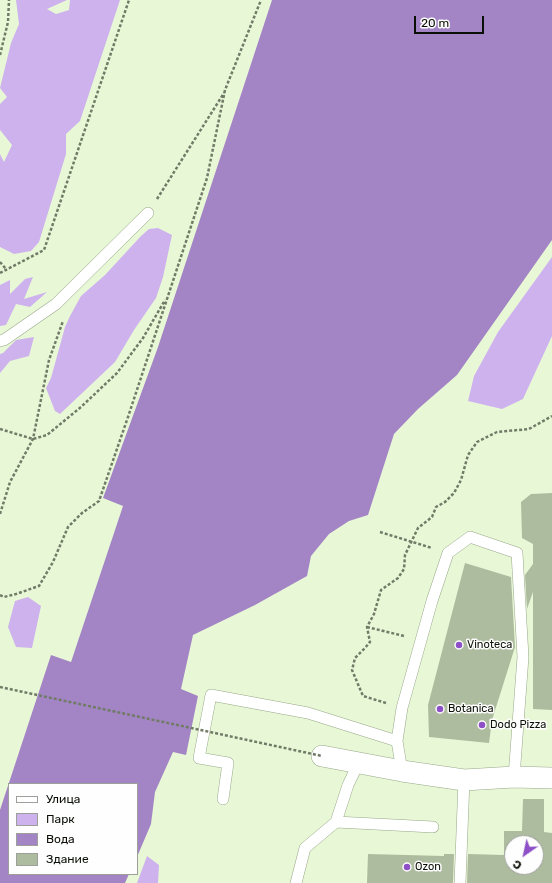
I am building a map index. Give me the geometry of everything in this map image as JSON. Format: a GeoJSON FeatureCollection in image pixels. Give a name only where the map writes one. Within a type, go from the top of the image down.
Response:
{"type":"FeatureCollection","features":[{"type":"Feature","properties":{"kind":"street"},"geometry":{"type":"LineString","coordinates":[[322,756],[402,771],[464,780],[514,777],[552,778]]}},
{"type":"Feature","properties":{"kind":"lane"},"geometry":{"type":"LineString","coordinates":[[0,341],[4,340],[56,304],[148,213]]}},
{"type":"Feature","properties":{"kind":"lane"},"geometry":{"type":"LineString","coordinates":[[402,771],[397,740],[402,708],[432,601],[448,552],[470,537],[517,553],[523,658],[514,777]]}},
{"type":"Feature","properties":{"kind":"lane"},"geometry":{"type":"LineString","coordinates":[[223,800],[228,763],[199,758],[211,695],[308,713],[397,740]]}},
{"type":"Feature","properties":{"kind":"lane"},"geometry":{"type":"LineString","coordinates":[[296,883],[304,848],[336,822],[348,785],[359,762]]}},
{"type":"Feature","properties":{"kind":"lane"},"geometry":{"type":"LineString","coordinates":[[460,883],[464,780]]}},
{"type":"Feature","properties":{"kind":"lane"},"geometry":{"type":"LineString","coordinates":[[336,822],[433,827]]}},
{"type":"Feature","properties":{"kind":"path"},"geometry":{"type":"LineString","coordinates":[[0,55],[8,22],[9,0]]}},
{"type":"Feature","properties":{"kind":"path"},"geometry":{"type":"LineString","coordinates":[[0,272],[44,250],[129,0]]}},
{"type":"Feature","properties":{"kind":"path"},"geometry":{"type":"LineString","coordinates":[[0,596],[4,597],[16,594],[39,586],[53,562],[68,527],[82,513],[99,501],[207,178],[225,90],[261,0]]}},
{"type":"Feature","properties":{"kind":"path"},"geometry":{"type":"LineString","coordinates":[[148,213],[225,90]]}},
{"type":"Feature","properties":{"kind":"path"},"geometry":{"type":"LineString","coordinates":[[0,262],[6,269]]}},
{"type":"Feature","properties":{"kind":"path"},"geometry":{"type":"LineString","coordinates":[[0,429],[33,439],[47,435],[81,407],[117,373],[143,338],[169,294]]}},
{"type":"Feature","properties":{"kind":"path"},"geometry":{"type":"LineString","coordinates":[[0,514],[10,482],[33,439],[49,360],[64,318]]}},
{"type":"Feature","properties":{"kind":"path"},"geometry":{"type":"LineString","coordinates":[[402,708],[363,696],[352,670],[355,658],[370,642],[367,627],[374,614],[381,590],[398,578],[404,569],[405,555],[418,528],[432,517],[436,507],[445,502],[454,493],[461,480],[468,455],[477,442],[497,432],[529,429],[552,416]]}},
{"type":"Feature","properties":{"kind":"path"},"geometry":{"type":"LineString","coordinates":[[380,532],[448,552]]}},
{"type":"Feature","properties":{"kind":"path"},"geometry":{"type":"LineString","coordinates":[[367,627],[421,640]]}},
{"type":"Feature","properties":{"kind":"path"},"geometry":{"type":"LineString","coordinates":[[0,687],[322,756]]}},
{"type":"Feature","properties":{"kind":"green space"},"geometry":{"type":"Polygon","coordinates":[[[16,0],[67,0],[47,9],[56,14],[69,10],[70,0],[120,0],[80,121],[66,134],[66,154],[39,242],[31,251],[14,254],[0,247],[0,154],[4,162],[12,145],[0,130],[0,104],[7,97],[0,88],[11,43],[19,24],[16,0]]]}},
{"type":"Feature","properties":{"kind":"green space"},"geometry":{"type":"Polygon","coordinates":[[[158,228],[172,235],[163,277],[156,298],[134,330],[115,362],[60,414],[55,411],[46,388],[51,378],[65,327],[70,316],[81,296],[105,275],[141,236],[149,229],[158,228]]]}},
{"type":"Feature","properties":{"kind":"green space"},"geometry":{"type":"Polygon","coordinates":[[[552,257],[552,336],[523,399],[502,409],[468,401],[474,376],[498,332],[552,257]]]}},
{"type":"Feature","properties":{"kind":"green space"},"geometry":{"type":"Polygon","coordinates":[[[33,277],[24,299],[47,292],[30,307],[16,304],[6,325],[0,326],[0,285],[10,280],[10,294],[25,279],[33,277]]]}},
{"type":"Feature","properties":{"kind":"green space"},"geometry":{"type":"Polygon","coordinates":[[[34,337],[29,356],[10,361],[0,373],[0,354],[3,353],[16,340],[34,337]]]}},
{"type":"Feature","properties":{"kind":"green space"},"geometry":{"type":"Polygon","coordinates":[[[28,597],[41,606],[32,648],[16,647],[8,627],[15,601],[28,597]]]}},
{"type":"Feature","properties":{"kind":"green space"},"geometry":{"type":"Polygon","coordinates":[[[147,856],[159,865],[158,883],[137,883],[147,856]]]}},
{"type":"Feature","properties":{"kind":"water"},"geometry":{"type":"Polygon","coordinates":[[[272,0],[552,0],[552,240],[457,375],[418,409],[394,434],[368,515],[349,521],[329,534],[311,556],[307,576],[255,605],[193,635],[181,689],[198,696],[186,755],[173,752],[155,792],[151,824],[138,855],[138,783],[9,783],[51,655],[71,662],[123,506],[103,498],[158,347],[272,0]]]}},
{"type":"Feature","properties":{"kind":"water"},"geometry":{"type":"Polygon","coordinates":[[[8,786],[8,875],[129,875],[125,883],[0,883],[0,810],[8,786]]]}},
{"type":"Feature","properties":{"kind":"building"},"geometry":{"type":"Polygon","coordinates":[[[552,493],[552,710],[533,709],[533,592],[527,609],[525,575],[533,564],[533,544],[522,538],[521,502],[531,494],[552,493]]]}},
{"type":"Feature","properties":{"kind":"building"},"geometry":{"type":"Polygon","coordinates":[[[465,563],[511,577],[515,647],[492,720],[489,743],[429,737],[428,705],[465,563]]]}},
{"type":"Feature","properties":{"kind":"building"},"geometry":{"type":"Polygon","coordinates":[[[523,799],[544,799],[544,832],[552,833],[552,883],[467,883],[468,854],[504,855],[504,875],[544,875],[544,835],[504,835],[504,831],[522,831],[523,799]]]}},
{"type":"Feature","properties":{"kind":"building"},"geometry":{"type":"Polygon","coordinates":[[[368,854],[444,856],[444,854],[454,854],[453,883],[367,883],[368,854]]]}},
{"type":"Feature","properties":{"kind":"place","name":"Vinoteca"},"geometry":{"type":"Point","coordinates":[459,645]}},
{"type":"Feature","properties":{"kind":"place","name":"Botanica"},"geometry":{"type":"Point","coordinates":[440,709]}},
{"type":"Feature","properties":{"kind":"place","name":"Dodo Pizza"},"geometry":{"type":"Point","coordinates":[482,725]}},
{"type":"Feature","properties":{"kind":"place","name":"Ozon"},"geometry":{"type":"Point","coordinates":[407,867]}}]}
